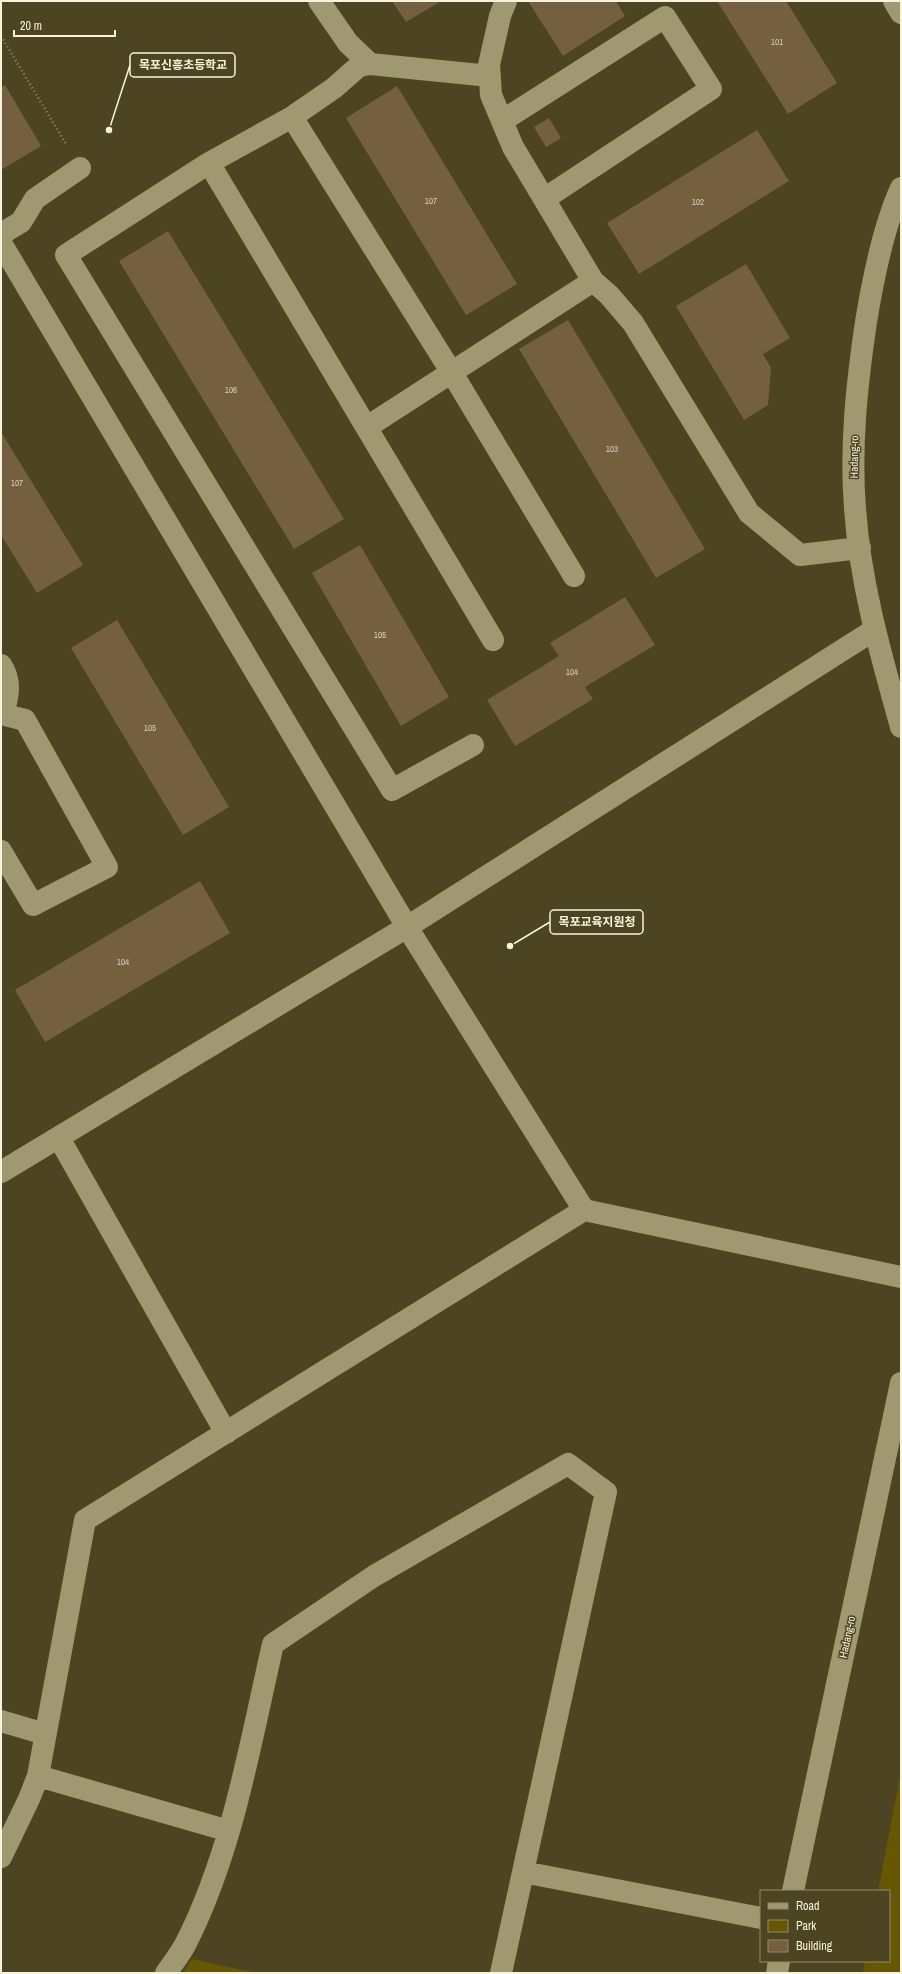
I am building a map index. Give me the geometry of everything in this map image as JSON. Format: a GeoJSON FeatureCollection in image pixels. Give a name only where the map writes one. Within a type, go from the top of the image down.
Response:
{"type":"FeatureCollection","features":[{"type":"Feature","properties":{"kind":"street"},"geometry":{"type":"LineString","coordinates":[[319,1],[348,43],[370,64]]}},
{"type":"Feature","properties":{"kind":"street"},"geometry":{"type":"LineString","coordinates":[[506,1],[500,16],[489,65],[491,95],[513,147],[593,281],[609,295],[633,323],[749,514],[800,555],[860,548]]}},
{"type":"Feature","properties":{"kind":"street"},"geometry":{"type":"LineString","coordinates":[[894,1],[901,13]]}},
{"type":"Feature","properties":{"kind":"street"},"geometry":{"type":"LineString","coordinates":[[502,121],[665,17],[711,89],[544,198]]}},
{"type":"Feature","properties":{"kind":"street"},"geometry":{"type":"LineString","coordinates":[[473,745],[392,790],[66,255],[209,163],[292,117],[334,88],[359,66],[370,64],[490,76]]}},
{"type":"Feature","properties":{"kind":"street"},"geometry":{"type":"LineString","coordinates":[[292,117],[452,373],[574,576]]}},
{"type":"Feature","properties":{"kind":"street"},"geometry":{"type":"LineString","coordinates":[[209,163],[493,640]]}},
{"type":"Feature","properties":{"kind":"street"},"geometry":{"type":"LineString","coordinates":[[1,234],[21,222],[35,199],[80,168]]}},
{"type":"Feature","properties":{"kind":"street","name":"Hadang-ro"},"geometry":{"type":"LineString","coordinates":[[901,188],[892,207],[871,290],[858,371],[853,452],[855,509],[874,630],[901,727]]}},
{"type":"Feature","properties":{"kind":"street"},"geometry":{"type":"LineString","coordinates":[[5,250],[407,927],[584,1210]]}},
{"type":"Feature","properties":{"kind":"street"},"geometry":{"type":"LineString","coordinates":[[367,427],[593,281]]}},
{"type":"Feature","properties":{"kind":"street"},"geometry":{"type":"LineString","coordinates":[[1,1172],[407,927],[874,630]]}},
{"type":"Feature","properties":{"kind":"street"},"geometry":{"type":"LineString","coordinates":[[1,665],[6,672],[9,695],[2,714],[25,720],[107,867],[33,905],[1,851]]}},
{"type":"Feature","properties":{"kind":"street"},"geometry":{"type":"LineString","coordinates":[[59,1138],[226,1433]]}},
{"type":"Feature","properties":{"kind":"street"},"geometry":{"type":"LineString","coordinates":[[1,1857],[29,1799],[38,1776],[85,1520],[584,1210],[901,1277]]}},
{"type":"Feature","properties":{"kind":"street","name":"Hadang-ro"},"geometry":{"type":"LineString","coordinates":[[794,1890],[901,1383]]}},
{"type":"Feature","properties":{"kind":"street"},"geometry":{"type":"LineString","coordinates":[[166,1973],[185,1944],[210,1891],[229,1831],[273,1644],[374,1576],[568,1464],[606,1492],[501,1973]]}},
{"type":"Feature","properties":{"kind":"street"},"geometry":{"type":"LineString","coordinates":[[1,1721],[46,1734]]}},
{"type":"Feature","properties":{"kind":"street"},"geometry":{"type":"LineString","coordinates":[[38,1776],[229,1831]]}},
{"type":"Feature","properties":{"kind":"street"},"geometry":{"type":"LineString","coordinates":[[523,1872],[760,1918]]}},
{"type":"Feature","properties":{"kind":"street"},"geometry":{"type":"LineString","coordinates":[[777,1973],[780,1962]]}},
{"type":"Feature","properties":{"kind":"path"},"geometry":{"type":"LineString","coordinates":[[1,36],[80,168]]}},
{"type":"Feature","properties":{"kind":"green space"},"geometry":{"type":"Polygon","coordinates":[[[901,1771],[901,1973],[863,1973],[865,1962],[890,1962],[890,1890],[878,1890],[901,1771]]]}},
{"type":"Feature","properties":{"kind":"green space"},"geometry":{"type":"Polygon","coordinates":[[[192,1959],[256,1973],[183,1973],[192,1959]]]}},
{"type":"Feature","properties":{"kind":"building"},"geometry":{"type":"Polygon","coordinates":[[[392,1],[441,1],[406,22],[392,1]]]}},
{"type":"Feature","properties":{"kind":"building"},"geometry":{"type":"Polygon","coordinates":[[[528,1],[616,1],[625,16],[563,56],[528,1]]]}},
{"type":"Feature","properties":{"kind":"building"},"geometry":{"type":"Polygon","coordinates":[[[717,1],[786,1],[837,83],[788,114],[717,1]]]}},
{"type":"Feature","properties":{"kind":"building"},"geometry":{"type":"Polygon","coordinates":[[[5,85],[41,146],[1,170],[1,88],[5,85]]]}},
{"type":"Feature","properties":{"kind":"building"},"geometry":{"type":"Polygon","coordinates":[[[397,86],[517,284],[466,315],[346,118],[397,86]]]}},
{"type":"Feature","properties":{"kind":"building"},"geometry":{"type":"Polygon","coordinates":[[[549,118],[561,138],[546,147],[534,127],[549,118]]]}},
{"type":"Feature","properties":{"kind":"building"},"geometry":{"type":"Polygon","coordinates":[[[757,130],[789,181],[639,274],[607,223],[757,130]]]}},
{"type":"Feature","properties":{"kind":"building"},"geometry":{"type":"Polygon","coordinates":[[[168,231],[344,519],[294,549],[119,261],[168,231]]]}},
{"type":"Feature","properties":{"kind":"building"},"geometry":{"type":"Polygon","coordinates":[[[746,264],[790,338],[763,354],[771,368],[768,405],[744,420],[676,306],[746,264]]]}},
{"type":"Feature","properties":{"kind":"building"},"geometry":{"type":"Polygon","coordinates":[[[568,320],[705,549],[656,578],[519,349],[568,320]]]}},
{"type":"Feature","properties":{"kind":"building"},"geometry":{"type":"Polygon","coordinates":[[[1,432],[83,565],[37,593],[1,535],[1,432]]]}},
{"type":"Feature","properties":{"kind":"building"},"geometry":{"type":"Polygon","coordinates":[[[360,545],[449,697],[401,726],[312,573],[360,545]]]}},
{"type":"Feature","properties":{"kind":"building"},"geometry":{"type":"Polygon","coordinates":[[[625,597],[655,645],[585,687],[593,699],[515,746],[487,700],[559,656],[550,643],[625,597]]]}},
{"type":"Feature","properties":{"kind":"building"},"geometry":{"type":"Polygon","coordinates":[[[117,620],[229,807],[183,835],[71,648],[117,620]]]}},
{"type":"Feature","properties":{"kind":"building"},"geometry":{"type":"Polygon","coordinates":[[[200,881],[230,933],[45,1042],[15,990],[200,881]]]}},
{"type":"Feature","properties":{"kind":"place","name":"목포신흥초등학교"},"geometry":{"type":"Point","coordinates":[109,130]}},
{"type":"Feature","properties":{"kind":"place","name":"목포교육지원청"},"geometry":{"type":"Point","coordinates":[510,946]}}]}
